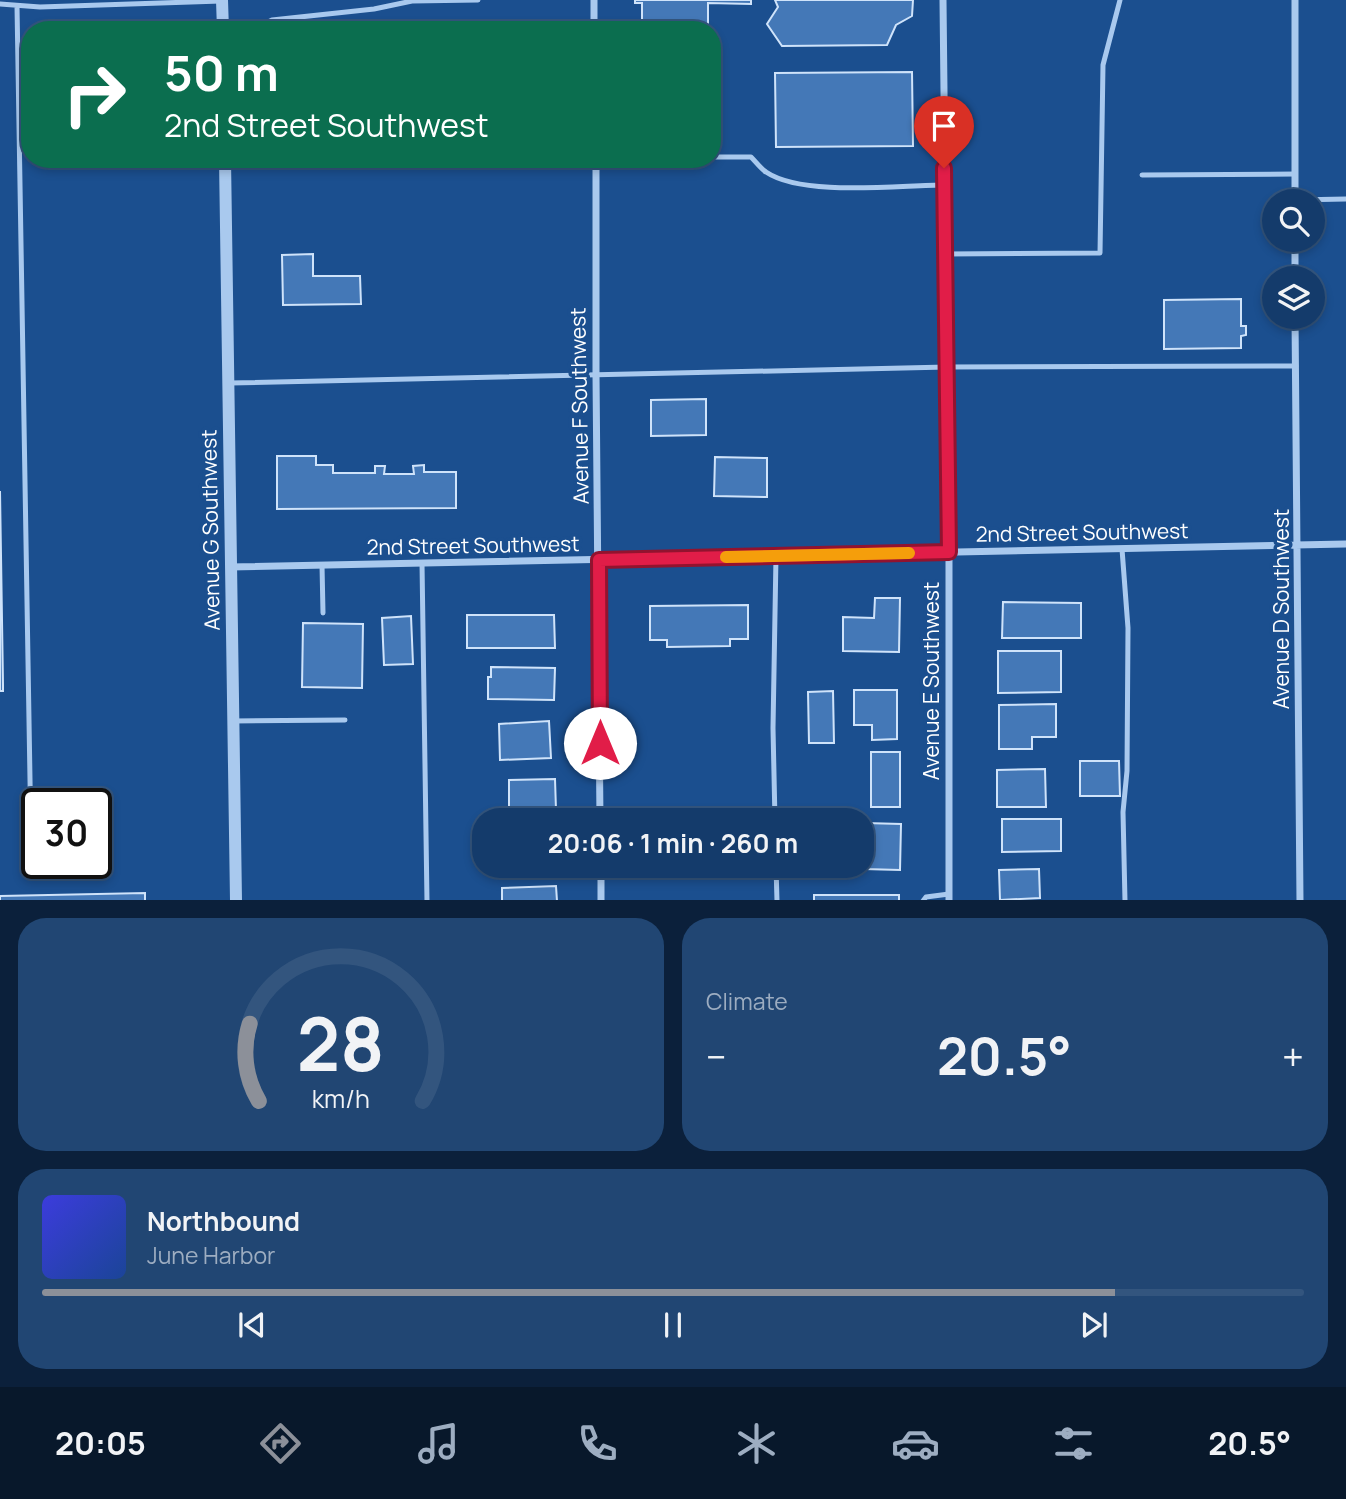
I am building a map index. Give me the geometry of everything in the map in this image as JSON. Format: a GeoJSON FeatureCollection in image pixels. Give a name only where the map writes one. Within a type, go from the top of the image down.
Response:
{"type":"FeatureCollection","features":[{"type":"Feature","properties":{"kind":"street"},"geometry":{"type":"LineString","coordinates":[[594,0],[594,21]]}},
{"type":"Feature","properties":{"kind":"street","name":"Avenue E Southwest"},"geometry":{"type":"LineString","coordinates":[[943,0],[949,552],[949,897]]}},
{"type":"Feature","properties":{"kind":"street"},"geometry":{"type":"LineString","coordinates":[[1295,0],[1295,189]]}},
{"type":"Feature","properties":{"kind":"street"},"geometry":{"type":"LineString","coordinates":[[222,1],[223,21]]}},
{"type":"Feature","properties":{"kind":"street","name":"Avenue G Southwest"},"geometry":{"type":"LineString","coordinates":[[225,168],[236,900]]}},
{"type":"Feature","properties":{"kind":"street","name":"Avenue F Southwest"},"geometry":{"type":"LineString","coordinates":[[596,168],[600,808]]}},
{"type":"Feature","properties":{"kind":"street","name":"Avenue D Southwest"},"geometry":{"type":"LineString","coordinates":[[1296,329],[1300,900]]}},
{"type":"Feature","properties":{"kind":"street","name":"2nd Street Southwest"},"geometry":{"type":"LineString","coordinates":[[230,567],[1346,544]]}},
{"type":"Feature","properties":{"kind":"street"},"geometry":{"type":"LineString","coordinates":[[601,878],[601,900]]}},
{"type":"Feature","properties":{"kind":"lane"},"geometry":{"type":"LineString","coordinates":[[270,21],[374,9],[412,1],[478,0]]}},
{"type":"Feature","properties":{"kind":"lane"},"geometry":{"type":"LineString","coordinates":[[945,254],[1100,253],[1103,65],[1121,0]]}},
{"type":"Feature","properties":{"kind":"lane"},"geometry":{"type":"LineString","coordinates":[[0,4],[40,7],[222,1]]}},
{"type":"Feature","properties":{"kind":"lane"},"geometry":{"type":"LineString","coordinates":[[17,6],[30,788]]}},
{"type":"Feature","properties":{"kind":"lane"},"geometry":{"type":"LineString","coordinates":[[721,157],[751,157],[765,172],[784,181],[825,187],[944,185]]}},
{"type":"Feature","properties":{"kind":"lane"},"geometry":{"type":"LineString","coordinates":[[1142,175],[1295,174]]}},
{"type":"Feature","properties":{"kind":"lane"},"geometry":{"type":"LineString","coordinates":[[1325,200],[1346,199]]}},
{"type":"Feature","properties":{"kind":"lane"},"geometry":{"type":"LineString","coordinates":[[227,383],[947,368],[1296,366]]}},
{"type":"Feature","properties":{"kind":"lane"},"geometry":{"type":"LineString","coordinates":[[1122,549],[1128,628],[1127,771],[1123,812],[1125,900]]}},
{"type":"Feature","properties":{"kind":"lane"},"geometry":{"type":"LineString","coordinates":[[775,808],[773,728],[776,556]]}},
{"type":"Feature","properties":{"kind":"lane"},"geometry":{"type":"LineString","coordinates":[[422,563],[427,900]]}},
{"type":"Feature","properties":{"kind":"lane"},"geometry":{"type":"LineString","coordinates":[[322,565],[323,613]]}},
{"type":"Feature","properties":{"kind":"lane"},"geometry":{"type":"LineString","coordinates":[[232,721],[345,720]]}},
{"type":"Feature","properties":{"kind":"lane"},"geometry":{"type":"LineString","coordinates":[[776,878],[777,900]]}},
{"type":"Feature","properties":{"kind":"lane"},"geometry":{"type":"LineString","coordinates":[[924,900],[926,897],[949,897]]}},
{"type":"Feature","properties":{"kind":"building"},"geometry":{"type":"Polygon","coordinates":[[[635,0],[751,0],[751,4],[708,3],[708,21],[642,21],[642,3],[635,3],[635,0]]]}},
{"type":"Feature","properties":{"kind":"building"},"geometry":{"type":"Polygon","coordinates":[[[775,0],[913,0],[912,16],[896,25],[887,45],[782,46],[767,24],[778,7],[775,0]]]}},
{"type":"Feature","properties":{"kind":"building"},"geometry":{"type":"Polygon","coordinates":[[[912,72],[913,146],[776,147],[775,73],[912,72]]]}},
{"type":"Feature","properties":{"kind":"building"},"geometry":{"type":"Polygon","coordinates":[[[313,254],[313,276],[360,276],[361,304],[283,305],[282,255],[313,254]]]}},
{"type":"Feature","properties":{"kind":"building"},"geometry":{"type":"Polygon","coordinates":[[[1241,299],[1241,326],[1246,326],[1246,335],[1241,336],[1241,348],[1164,349],[1164,300],[1241,299]]]}},
{"type":"Feature","properties":{"kind":"building"},"geometry":{"type":"Polygon","coordinates":[[[706,399],[706,435],[651,436],[651,400],[706,399]]]}},
{"type":"Feature","properties":{"kind":"building"},"geometry":{"type":"Polygon","coordinates":[[[277,456],[316,456],[316,465],[333,465],[333,473],[375,473],[375,466],[385,466],[384,474],[414,474],[413,466],[424,465],[424,472],[456,472],[456,508],[277,509],[277,456]]]}},
{"type":"Feature","properties":{"kind":"building"},"geometry":{"type":"Polygon","coordinates":[[[715,457],[767,458],[767,497],[714,496],[715,457]]]}},
{"type":"Feature","properties":{"kind":"building"},"geometry":{"type":"Polygon","coordinates":[[[0,491],[3,685],[3,691],[0,691],[0,491]]]}},
{"type":"Feature","properties":{"kind":"building"},"geometry":{"type":"Polygon","coordinates":[[[875,598],[900,598],[899,652],[843,651],[843,617],[874,618],[875,598]]]}},
{"type":"Feature","properties":{"kind":"building"},"geometry":{"type":"Polygon","coordinates":[[[1003,602],[1081,603],[1081,638],[1002,638],[1003,602]]]}},
{"type":"Feature","properties":{"kind":"building"},"geometry":{"type":"Polygon","coordinates":[[[748,605],[748,639],[730,639],[730,646],[667,647],[667,640],[650,640],[650,606],[748,605]]]}},
{"type":"Feature","properties":{"kind":"building"},"geometry":{"type":"Polygon","coordinates":[[[467,615],[554,615],[555,648],[467,648],[467,615]]]}},
{"type":"Feature","properties":{"kind":"building"},"geometry":{"type":"Polygon","coordinates":[[[411,616],[413,664],[384,665],[382,618],[411,616]]]}},
{"type":"Feature","properties":{"kind":"building"},"geometry":{"type":"Polygon","coordinates":[[[303,623],[363,624],[362,688],[302,687],[303,623]]]}},
{"type":"Feature","properties":{"kind":"building"},"geometry":{"type":"Polygon","coordinates":[[[998,651],[1061,651],[1061,692],[998,693],[998,651]]]}},
{"type":"Feature","properties":{"kind":"building"},"geometry":{"type":"Polygon","coordinates":[[[491,667],[555,668],[554,700],[488,699],[491,667]]]}},
{"type":"Feature","properties":{"kind":"building"},"geometry":{"type":"Polygon","coordinates":[[[854,690],[897,690],[897,739],[872,740],[872,725],[854,725],[854,690]]]}},
{"type":"Feature","properties":{"kind":"building"},"geometry":{"type":"Polygon","coordinates":[[[833,691],[834,743],[809,743],[808,692],[833,691]]]}},
{"type":"Feature","properties":{"kind":"building"},"geometry":{"type":"Polygon","coordinates":[[[1056,704],[1056,737],[1032,737],[1032,749],[999,749],[999,705],[1056,704]]]}},
{"type":"Feature","properties":{"kind":"building"},"geometry":{"type":"Polygon","coordinates":[[[549,721],[551,758],[500,760],[499,724],[549,721]]]}},
{"type":"Feature","properties":{"kind":"building"},"geometry":{"type":"Polygon","coordinates":[[[871,752],[900,752],[900,807],[871,807],[871,752]]]}},
{"type":"Feature","properties":{"kind":"building"},"geometry":{"type":"Polygon","coordinates":[[[1080,761],[1119,761],[1120,796],[1080,796],[1080,761]]]}},
{"type":"Feature","properties":{"kind":"building"},"geometry":{"type":"Polygon","coordinates":[[[1045,769],[1046,807],[997,807],[997,770],[1045,769]]]}},
{"type":"Feature","properties":{"kind":"building"},"geometry":{"type":"Polygon","coordinates":[[[555,779],[556,808],[509,808],[509,780],[555,779]]]}},
{"type":"Feature","properties":{"kind":"building"},"geometry":{"type":"Polygon","coordinates":[[[1002,819],[1061,819],[1061,851],[1002,852],[1002,819]]]}},
{"type":"Feature","properties":{"kind":"building"},"geometry":{"type":"Polygon","coordinates":[[[874,823],[901,824],[900,870],[874,869],[874,823]]]}},
{"type":"Feature","properties":{"kind":"building"},"geometry":{"type":"Polygon","coordinates":[[[1039,869],[1040,898],[1000,900],[999,870],[1039,869]]]}},
{"type":"Feature","properties":{"kind":"building"},"geometry":{"type":"Polygon","coordinates":[[[556,886],[557,900],[502,900],[502,888],[556,886]]]}},
{"type":"Feature","properties":{"kind":"building"},"geometry":{"type":"Polygon","coordinates":[[[145,893],[145,900],[0,900],[0,896],[145,893]]]}},
{"type":"Feature","properties":{"kind":"building"},"geometry":{"type":"Polygon","coordinates":[[[814,895],[899,895],[899,900],[814,900],[814,895]]]}},
{"type":"Feature","properties":{"kind":"slow traffic"},"geometry":{"type":"LineString","coordinates":[[726,557],[909,553]]}},
{"type":"Feature","properties":{"kind":"route"},"geometry":{"type":"LineString","coordinates":[[600,743],[599,560],[949,552],[944,168]]}}]}
